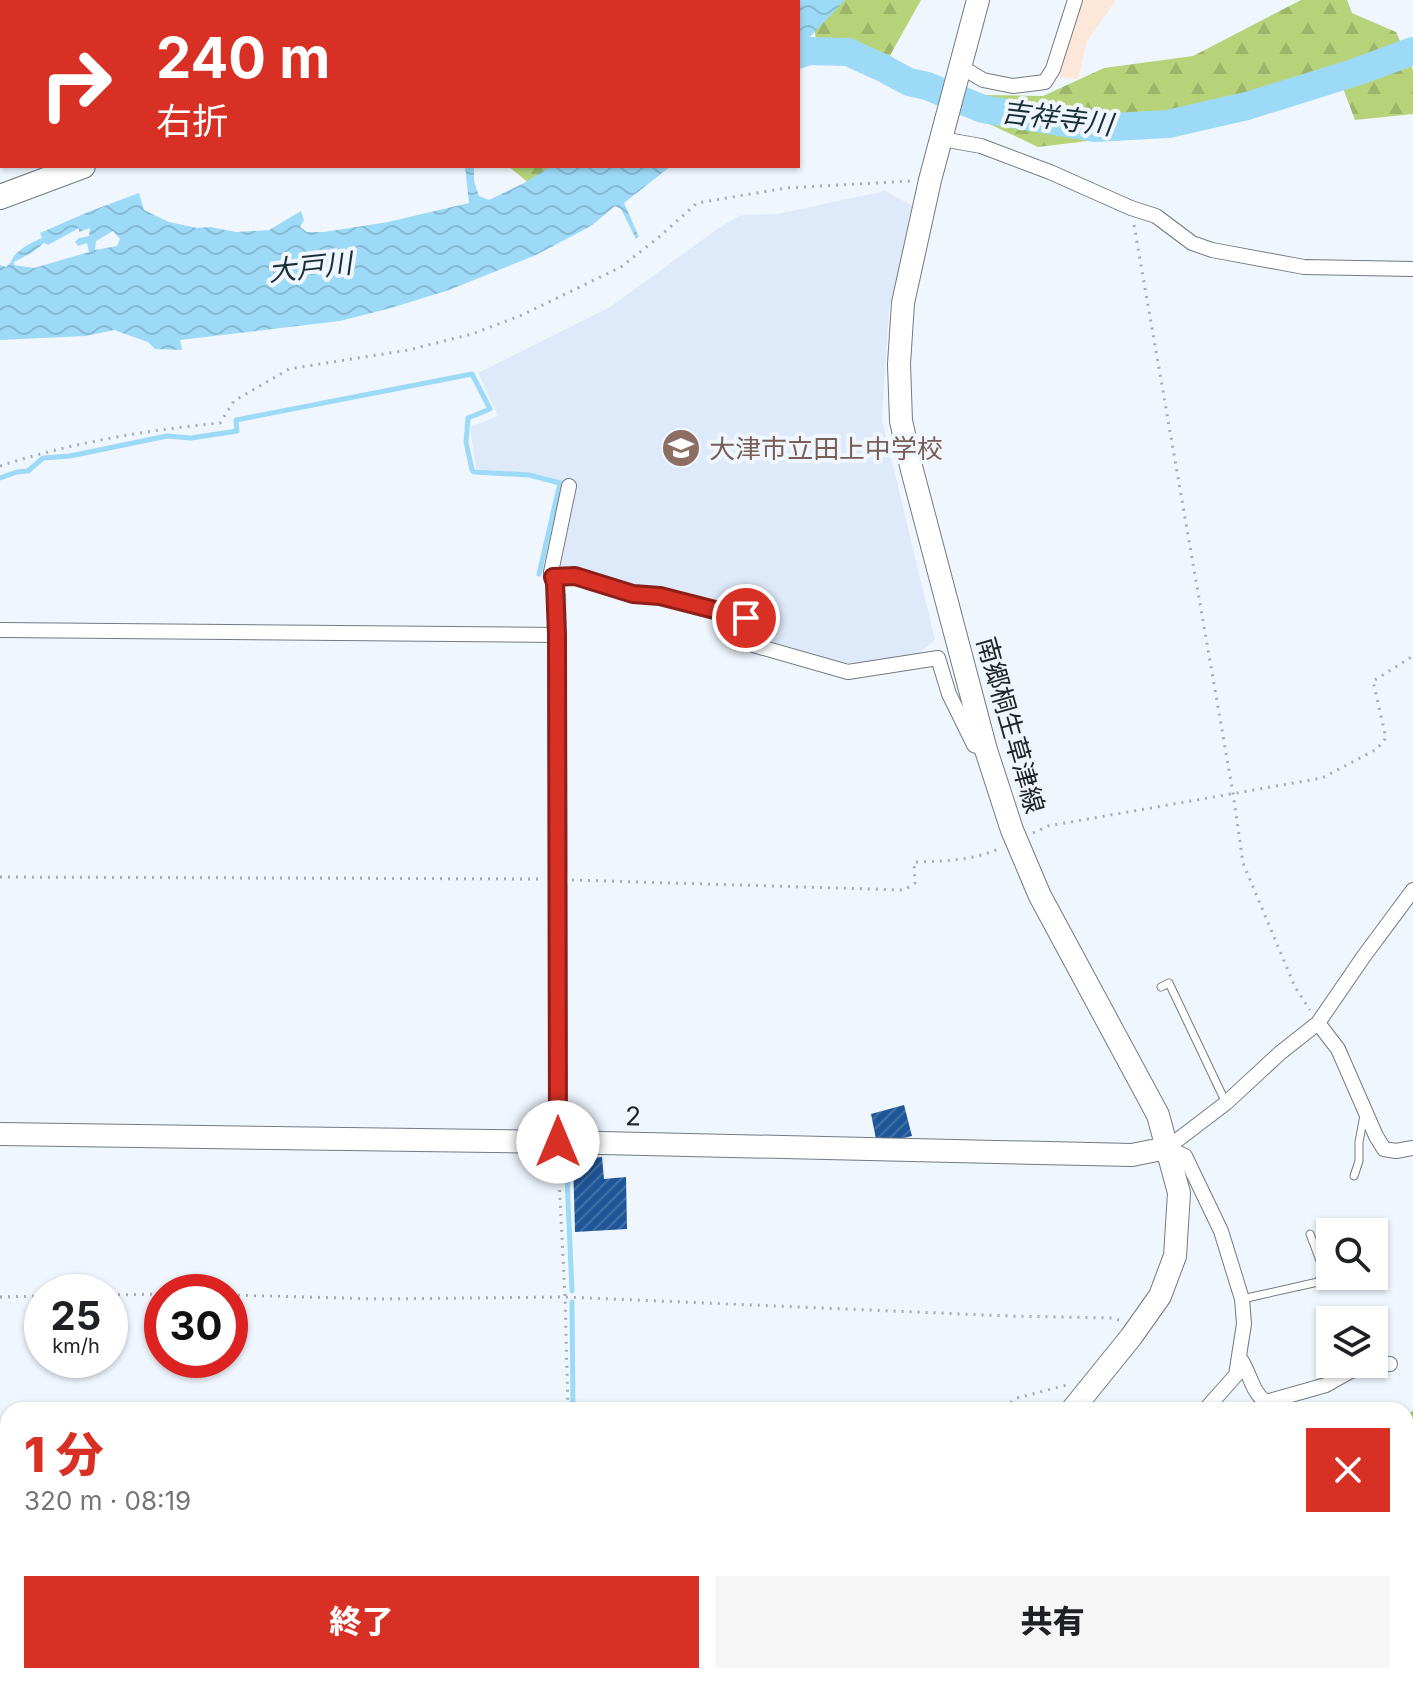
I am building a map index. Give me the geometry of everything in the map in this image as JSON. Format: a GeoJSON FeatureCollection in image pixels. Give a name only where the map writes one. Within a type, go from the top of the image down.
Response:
{"type":"FeatureCollection","features":[{"type":"Feature","properties":{"kind":"main road","name":"南郷桐生草津線"},"geometry":{"type":"LineString","coordinates":[[978,0],[930,180],[903,303],[899,364],[901,421],[986,750],[1016,840],[1040,896],[1158,1115],[1179,1193],[1175,1256],[1160,1296],[1078,1402]]}},
{"type":"Feature","properties":{"kind":"main road"},"geometry":{"type":"LineString","coordinates":[[0,197],[78,168]]}},
{"type":"Feature","properties":{"kind":"main road","name":"2"},"geometry":{"type":"LineString","coordinates":[[0,1134],[1132,1155],[1167,1148]]}},
{"type":"Feature","properties":{"kind":"street"},"geometry":{"type":"LineString","coordinates":[[960,69],[983,80],[1013,86],[1045,82],[1053,69],[1075,0]]}},
{"type":"Feature","properties":{"kind":"street"},"geometry":{"type":"LineString","coordinates":[[942,139],[981,146],[1050,172],[1156,216],[1192,243],[1212,250],[1304,267],[1413,269]]}},
{"type":"Feature","properties":{"kind":"street"},"geometry":{"type":"LineString","coordinates":[[558,1142],[557,635],[555,583],[551,572],[569,486]]}},
{"type":"Feature","properties":{"kind":"street"},"geometry":{"type":"LineString","coordinates":[[553,577],[575,576],[633,594],[660,596],[746,618],[753,645],[848,672],[938,658],[949,694],[974,745],[986,750]]}},
{"type":"Feature","properties":{"kind":"street"},"geometry":{"type":"LineString","coordinates":[[0,630],[557,635]]}},
{"type":"Feature","properties":{"kind":"street"},"geometry":{"type":"LineString","coordinates":[[1212,1402],[1236,1375],[1244,1324],[1242,1299],[1221,1231],[1185,1156],[1167,1148],[1226,1103],[1318,1023],[1413,890]]}},
{"type":"Feature","properties":{"kind":"street"},"geometry":{"type":"LineString","coordinates":[[1318,1023],[1338,1049],[1384,1149],[1396,1151],[1413,1148]]}},
{"type":"Feature","properties":{"kind":"street"},"geometry":{"type":"LineString","coordinates":[[1239,1357],[1246,1365],[1258,1397],[1266,1402],[1326,1385],[1371,1364],[1390,1364]]}},
{"type":"Feature","properties":{"kind":"lane"},"geometry":{"type":"LineString","coordinates":[[1161,987],[1169,983],[1226,1103]]}},
{"type":"Feature","properties":{"kind":"lane"},"geometry":{"type":"LineString","coordinates":[[1354,1176],[1359,1161],[1365,1109]]}},
{"type":"Feature","properties":{"kind":"lane"},"geometry":{"type":"LineString","coordinates":[[1242,1299],[1318,1282],[1324,1271],[1310,1234]]}},
{"type":"Feature","properties":{"kind":"path"},"geometry":{"type":"LineString","coordinates":[[0,466],[41,453],[105,440],[167,428],[220,423],[234,401],[289,369],[408,350],[472,334],[522,315],[621,267],[697,203],[786,188],[930,180]]}},
{"type":"Feature","properties":{"kind":"path"},"geometry":{"type":"LineString","coordinates":[[1131,208],[1243,863],[1295,987],[1318,1023]]}},
{"type":"Feature","properties":{"kind":"path"},"geometry":{"type":"LineString","coordinates":[[0,877],[558,879],[904,890],[915,883],[914,862],[960,861],[986,854],[1048,826],[1322,778],[1377,749],[1386,738],[1373,681],[1413,656]]}},
{"type":"Feature","properties":{"kind":"path"},"geometry":{"type":"LineString","coordinates":[[558,1142],[568,1402]]}},
{"type":"Feature","properties":{"kind":"path"},"geometry":{"type":"LineString","coordinates":[[248,1295],[379,1299],[565,1297],[1113,1318],[1138,1327]]}},
{"type":"Feature","properties":{"kind":"path"},"geometry":{"type":"LineString","coordinates":[[0,1297],[24,1296]]}},
{"type":"Feature","properties":{"kind":"path"},"geometry":{"type":"LineString","coordinates":[[1011,1402],[1069,1384],[1087,1391]]}},
{"type":"Feature","properties":{"kind":"shaded area"},"geometry":{"type":"Polygon","coordinates":[[[1069,0],[1116,0],[1087,41],[1078,79],[1048,75],[1069,0]]]}},
{"type":"Feature","properties":{"kind":"shaded area","name":"大津市立田上中学校"},"geometry":{"type":"Polygon","coordinates":[[[885,191],[915,207],[889,309],[882,420],[935,640],[917,655],[850,664],[757,641],[751,611],[560,569],[577,486],[530,474],[476,469],[470,427],[498,416],[478,373],[610,307],[740,215],[777,214],[885,191]]]}},
{"type":"Feature","properties":{"kind":"green space"},"geometry":{"type":"Polygon","coordinates":[[[824,0],[921,0],[888,59],[858,62],[816,40],[813,20],[824,0]]]}},
{"type":"Feature","properties":{"kind":"green space"},"geometry":{"type":"Polygon","coordinates":[[[1301,0],[1347,0],[1352,13],[1396,32],[1413,70],[1413,114],[1355,120],[1335,67],[1169,131],[1038,147],[985,122],[986,95],[1043,96],[1104,68],[1193,56],[1301,0]]]}},
{"type":"Feature","properties":{"kind":"green space"},"geometry":{"type":"Polygon","coordinates":[[[510,168],[556,168],[530,184],[510,168]]]}},
{"type":"Feature","properties":{"kind":"water"},"geometry":{"type":"Polygon","coordinates":[[[800,0],[845,0],[807,40],[812,45],[840,49],[867,60],[846,57],[804,59],[800,65],[800,0]]]}},
{"type":"Feature","properties":{"kind":"water","name":"大戸川"},"geometry":{"type":"Polygon","coordinates":[[[465,168],[474,168],[479,196],[489,200],[548,168],[668,168],[624,203],[639,237],[636,239],[621,209],[615,206],[591,226],[536,255],[449,290],[391,308],[340,321],[180,340],[182,350],[155,349],[148,342],[114,330],[86,336],[0,340],[0,265],[6,267],[20,250],[42,238],[40,233],[139,193],[144,210],[169,222],[197,228],[236,232],[269,230],[301,211],[304,220],[300,227],[307,232],[388,222],[469,203],[465,168]],[[79,228],[48,245],[44,243],[14,262],[14,265],[34,268],[89,252],[87,243],[78,246],[75,242],[89,236],[90,228],[79,232],[79,228]],[[113,231],[96,241],[95,250],[117,246],[120,239],[113,231]]]}},
{"type":"Feature","properties":{"kind":"building"},"geometry":{"type":"Polygon","coordinates":[[[904,1105],[912,1136],[877,1144],[871,1114],[904,1105]]]}},
{"type":"Feature","properties":{"kind":"building"},"geometry":{"type":"Polygon","coordinates":[[[602,1157],[604,1179],[626,1177],[627,1229],[575,1232],[573,1160],[602,1157]]]}},
{"type":"Feature","properties":{"kind":"waterway","name":"吉祥寺川"},"geometry":{"type":"LineString","coordinates":[[800,54],[808,51],[848,52],[909,82],[927,86],[983,109],[1095,128],[1168,124],[1247,106],[1413,51]]}},
{"type":"Feature","properties":{"kind":"waterway"},"geometry":{"type":"LineString","coordinates":[[0,478],[28,471],[43,458],[70,456],[167,436],[191,438],[237,431],[236,420],[472,374],[490,409],[468,418],[466,442],[472,470],[529,475],[560,483],[539,574]]}},
{"type":"Feature","properties":{"kind":"waterway"},"geometry":{"type":"LineString","coordinates":[[564,595],[565,872]]}},
{"type":"Feature","properties":{"kind":"waterway"},"geometry":{"type":"LineString","coordinates":[[565,885],[565,1055]]}},
{"type":"Feature","properties":{"kind":"waterway"},"geometry":{"type":"LineString","coordinates":[[566,1155],[572,1291]]}},
{"type":"Feature","properties":{"kind":"waterway"},"geometry":{"type":"LineString","coordinates":[[572,1302],[573,1402]]}},
{"type":"Feature","properties":{"kind":"place","name":"大津市立田上中学校"},"geometry":{"type":"Point","coordinates":[681,448]}},
{"type":"Feature","properties":{"kind":"route"},"geometry":{"type":"LineString","coordinates":[[558,1142],[557,635],[553,577],[575,576],[633,594],[660,596],[746,618]]}}]}
